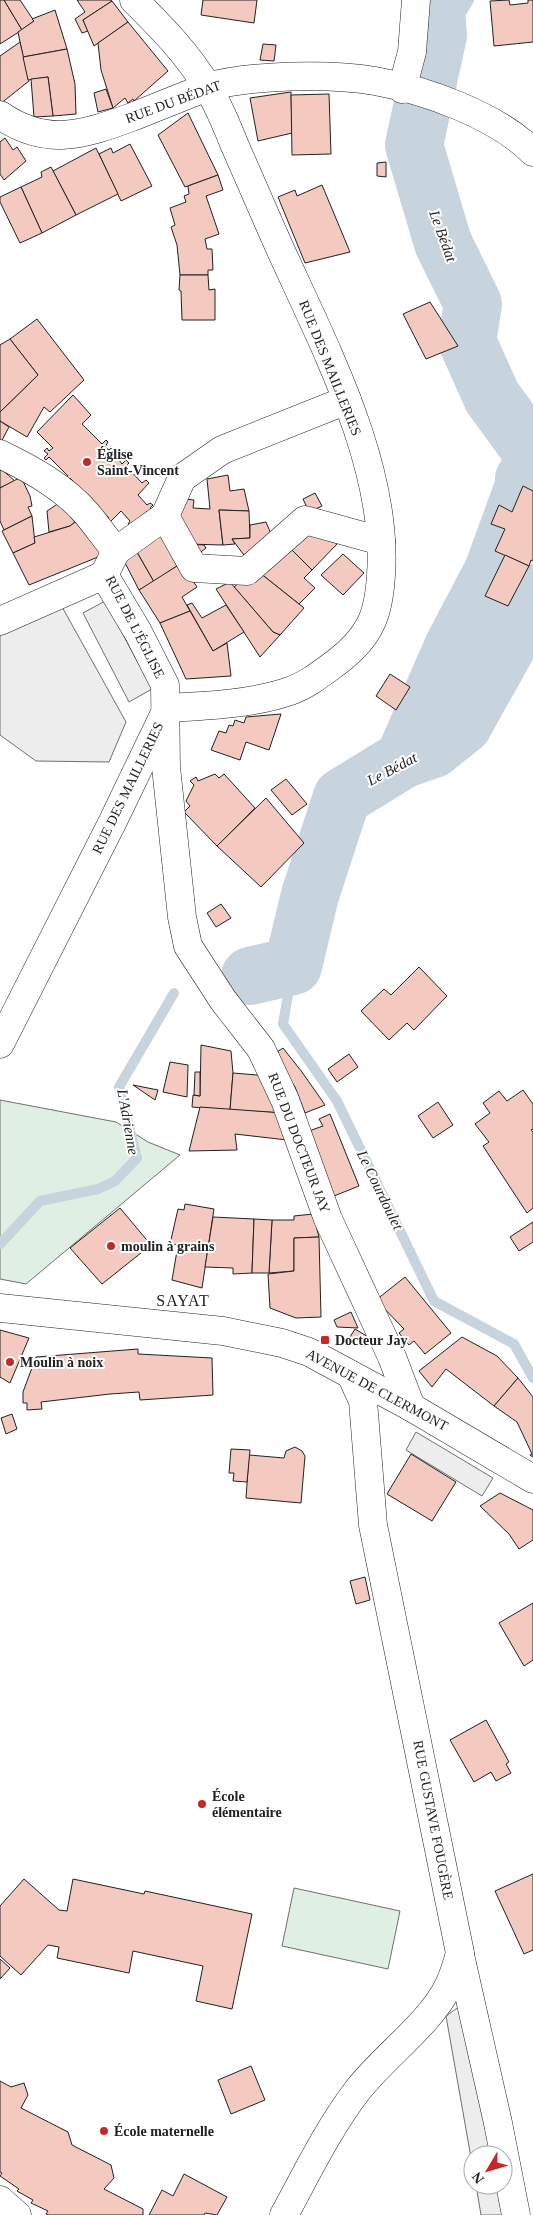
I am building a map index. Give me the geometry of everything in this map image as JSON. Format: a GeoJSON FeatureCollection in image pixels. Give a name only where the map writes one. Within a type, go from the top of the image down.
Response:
{"type":"FeatureCollection","features":[{"type":"Feature","properties":{"kind":"street","name":"RUE DES MAILLERIES"},"geometry":{"type":"LineString","coordinates":[[0,1044],[113,821],[166,708],[198,707],[278,694],[308,682],[344,657],[358,643],[370,626],[375,614],[380,586],[381,541],[374,490],[365,454],[347,400],[218,106],[189,58],[134,0]]}},
{"type":"Feature","properties":{"kind":"street"},"geometry":{"type":"LineString","coordinates":[[407,90],[416,0]]}},
{"type":"Feature","properties":{"kind":"street","name":"RUE DU BÉDAT"},"geometry":{"type":"LineString","coordinates":[[0,115],[26,130],[41,134],[55,135],[90,132],[207,87],[223,83],[266,78],[327,78],[374,81],[440,100],[482,116],[505,129],[533,152]]}},
{"type":"Feature","properties":{"kind":"street"},"geometry":{"type":"LineString","coordinates":[[0,621],[110,563],[165,516],[182,478],[222,450],[347,400]]}},
{"type":"Feature","properties":{"kind":"street","name":"RUE DE L'ÉGLISE"},"geometry":{"type":"LineString","coordinates":[[0,454],[26,466],[57,486],[86,513],[165,685],[166,708]]}},
{"type":"Feature","properties":{"kind":"street"},"geometry":{"type":"LineString","coordinates":[[165,516],[194,568],[247,571],[305,520],[381,541]]}},
{"type":"Feature","properties":{"kind":"street","name":"RUE DU DOCTEUR JAY"},"geometry":{"type":"LineString","coordinates":[[166,708],[166,767],[182,917],[188,946],[223,1000],[261,1049],[285,1100],[328,1219],[392,1357],[411,1407]]}},
{"type":"Feature","properties":{"kind":"street","name":"AVENUE DE CLERMONT"},"geometry":{"type":"LineString","coordinates":[[0,1308],[223,1331],[256,1336],[309,1352],[411,1407],[533,1479]]}},
{"type":"Feature","properties":{"kind":"street","name":"RUE GUSTAVE FOUGÈRE"},"geometry":{"type":"LineString","coordinates":[[284,2215],[337,2121],[358,2090],[429,2014],[444,1994],[454,1973],[460,1953],[373,1525],[363,1402],[351,1375]]}},
{"type":"Feature","properties":{"kind":"street"},"geometry":{"type":"LineString","coordinates":[[460,1953],[498,2123],[516,2215]]}},
{"type":"Feature","properties":{"kind":"street"},"geometry":{"type":"LineString","coordinates":[[0,2200],[17,2215]]}},
{"type":"Feature","properties":{"kind":"green space"},"geometry":{"type":"Polygon","coordinates":[[[0,1100],[116,1122],[148,1142],[180,1155],[26,1284],[0,1279],[0,1100]]]}},
{"type":"Feature","properties":{"kind":"green space"},"geometry":{"type":"Polygon","coordinates":[[[294,1888],[400,1911],[388,1969],[282,1946],[294,1888]]]}},
{"type":"Feature","properties":{"kind":"shaded area"},"geometry":{"type":"Polygon","coordinates":[[[105,601],[152,689],[129,702],[83,613],[105,601]]]}},
{"type":"Feature","properties":{"kind":"shaded area"},"geometry":{"type":"Polygon","coordinates":[[[61,605],[126,722],[109,762],[36,761],[0,735],[0,633],[61,605]]]}},
{"type":"Feature","properties":{"kind":"shaded area"},"geometry":{"type":"Polygon","coordinates":[[[416,1432],[493,1478],[482,1496],[406,1450],[416,1432]]]}},
{"type":"Feature","properties":{"kind":"shaded area"},"geometry":{"type":"Polygon","coordinates":[[[464,2003],[491,2145],[469,2145],[446,2016],[464,2003]]]}},
{"type":"Feature","properties":{"kind":"shaded area"},"geometry":{"type":"Polygon","coordinates":[[[478,2195],[500,2195],[504,2215],[481,2215],[478,2195]]]}},
{"type":"Feature","properties":{"kind":"building"},"geometry":{"type":"Polygon","coordinates":[[[0,0],[4,0],[22,30],[0,44],[0,0]]]}},
{"type":"Feature","properties":{"kind":"building"},"geometry":{"type":"Polygon","coordinates":[[[4,0],[20,0],[34,21],[22,30],[4,0]]]}},
{"type":"Feature","properties":{"kind":"building"},"geometry":{"type":"Polygon","coordinates":[[[77,0],[112,1],[83,20],[88,31],[82,33],[75,19],[85,12],[77,0]]]}},
{"type":"Feature","properties":{"kind":"building"},"geometry":{"type":"Polygon","coordinates":[[[203,0],[257,0],[254,23],[201,15],[203,0]]]}},
{"type":"Feature","properties":{"kind":"building"},"geometry":{"type":"Polygon","coordinates":[[[509,0],[510,5],[528,3],[528,0],[533,0],[533,42],[494,46],[490,1],[509,0]]]}},
{"type":"Feature","properties":{"kind":"building"},"geometry":{"type":"Polygon","coordinates":[[[112,1],[128,22],[94,46],[83,20],[112,1]]]}},
{"type":"Feature","properties":{"kind":"building"},"geometry":{"type":"Polygon","coordinates":[[[55,10],[67,49],[23,57],[18,32],[34,21],[32,19],[55,10]]]}},
{"type":"Feature","properties":{"kind":"building"},"geometry":{"type":"Polygon","coordinates":[[[128,22],[168,71],[134,101],[133,99],[128,103],[125,98],[113,108],[101,70],[98,43],[128,22]]]}},
{"type":"Feature","properties":{"kind":"building"},"geometry":{"type":"Polygon","coordinates":[[[20,42],[29,81],[0,104],[0,56],[20,42]]]}},
{"type":"Feature","properties":{"kind":"building"},"geometry":{"type":"Polygon","coordinates":[[[263,44],[276,45],[274,61],[260,60],[263,44]]]}},
{"type":"Feature","properties":{"kind":"building"},"geometry":{"type":"Polygon","coordinates":[[[67,49],[75,84],[76,114],[53,116],[48,77],[28,80],[23,57],[67,49]]]}},
{"type":"Feature","properties":{"kind":"building"},"geometry":{"type":"Polygon","coordinates":[[[48,77],[53,116],[34,117],[31,79],[48,77]]]}},
{"type":"Feature","properties":{"kind":"building"},"geometry":{"type":"Polygon","coordinates":[[[106,89],[113,108],[98,112],[94,93],[106,89]]]}},
{"type":"Feature","properties":{"kind":"building"},"geometry":{"type":"Polygon","coordinates":[[[291,92],[292,133],[258,141],[250,98],[291,92]]]}},
{"type":"Feature","properties":{"kind":"building"},"geometry":{"type":"Polygon","coordinates":[[[329,94],[331,154],[292,155],[291,95],[329,94]]]}},
{"type":"Feature","properties":{"kind":"building"},"geometry":{"type":"Polygon","coordinates":[[[188,113],[218,175],[185,187],[158,135],[188,113]]]}},
{"type":"Feature","properties":{"kind":"building"},"geometry":{"type":"Polygon","coordinates":[[[5,138],[13,150],[17,147],[26,161],[4,180],[0,174],[0,142],[5,138]]]}},
{"type":"Feature","properties":{"kind":"building"},"geometry":{"type":"Polygon","coordinates":[[[130,144],[152,186],[121,201],[99,154],[111,148],[113,153],[130,144]]]}},
{"type":"Feature","properties":{"kind":"building"},"geometry":{"type":"Polygon","coordinates":[[[96,148],[118,194],[76,215],[53,171],[96,148]]]}},
{"type":"Feature","properties":{"kind":"building"},"geometry":{"type":"Polygon","coordinates":[[[386,162],[386,177],[377,176],[377,163],[386,162]]]}},
{"type":"Feature","properties":{"kind":"building"},"geometry":{"type":"Polygon","coordinates":[[[51,167],[76,215],[42,233],[21,187],[42,177],[41,172],[51,167]]]}},
{"type":"Feature","properties":{"kind":"building"},"geometry":{"type":"Polygon","coordinates":[[[218,175],[223,190],[206,196],[219,234],[205,239],[207,249],[212,249],[213,270],[208,270],[208,275],[180,275],[177,245],[171,227],[175,225],[170,208],[186,202],[184,196],[189,194],[188,186],[218,175]]]}},
{"type":"Feature","properties":{"kind":"building"},"geometry":{"type":"Polygon","coordinates":[[[322,185],[350,252],[305,263],[278,197],[295,190],[297,196],[322,185]]]}},
{"type":"Feature","properties":{"kind":"building"},"geometry":{"type":"Polygon","coordinates":[[[21,187],[42,233],[20,243],[0,202],[0,197],[21,187]]]}},
{"type":"Feature","properties":{"kind":"building"},"geometry":{"type":"Polygon","coordinates":[[[180,275],[208,275],[209,290],[215,289],[215,320],[182,320],[181,291],[179,290],[180,275]]]}},
{"type":"Feature","properties":{"kind":"building"},"geometry":{"type":"Polygon","coordinates":[[[430,302],[458,346],[426,359],[403,314],[430,302]]]}},
{"type":"Feature","properties":{"kind":"building"},"geometry":{"type":"Polygon","coordinates":[[[37,319],[84,380],[50,412],[44,407],[27,437],[0,421],[0,412],[38,375],[10,339],[37,319]]]}},
{"type":"Feature","properties":{"kind":"building"},"geometry":{"type":"Polygon","coordinates":[[[10,339],[38,375],[0,412],[0,345],[10,339]]]}},
{"type":"Feature","properties":{"kind":"building","name":"Église Saint-Vincent"},"geometry":{"type":"Polygon","coordinates":[[[73,395],[91,415],[82,424],[102,444],[106,440],[108,442],[105,447],[109,450],[111,448],[122,458],[119,460],[122,464],[126,460],[129,463],[126,466],[142,483],[146,480],[149,483],[138,495],[147,505],[150,503],[153,505],[150,508],[153,511],[150,514],[147,511],[131,527],[128,524],[130,521],[121,511],[108,524],[106,521],[109,518],[91,499],[72,485],[75,483],[70,478],[67,481],[65,479],[68,476],[49,457],[46,460],[44,458],[48,454],[44,451],[47,448],[49,451],[53,448],[37,432],[73,395]]]}},
{"type":"Feature","properties":{"kind":"building"},"geometry":{"type":"Polygon","coordinates":[[[0,421],[9,427],[0,444],[0,421]]]}},
{"type":"Feature","properties":{"kind":"building"},"geometry":{"type":"Polygon","coordinates":[[[0,468],[15,481],[0,488],[0,468]]]}},
{"type":"Feature","properties":{"kind":"building"},"geometry":{"type":"Polygon","coordinates":[[[228,475],[230,491],[244,489],[249,511],[219,510],[223,545],[187,544],[182,538],[177,498],[194,500],[193,508],[210,509],[207,479],[228,475]]]}},
{"type":"Feature","properties":{"kind":"building"},"geometry":{"type":"Polygon","coordinates":[[[21,477],[30,496],[32,506],[28,507],[32,516],[4,530],[0,521],[0,488],[21,477]]]}},
{"type":"Feature","properties":{"kind":"building"},"geometry":{"type":"Polygon","coordinates":[[[523,486],[533,491],[533,561],[531,560],[529,566],[495,551],[505,529],[491,524],[499,505],[512,512],[523,486]]]}},
{"type":"Feature","properties":{"kind":"building"},"geometry":{"type":"Polygon","coordinates":[[[315,493],[322,506],[309,512],[303,499],[315,493]]]}},
{"type":"Feature","properties":{"kind":"building"},"geometry":{"type":"Polygon","coordinates":[[[59,503],[75,522],[70,526],[49,532],[47,511],[59,503]]]}},
{"type":"Feature","properties":{"kind":"building"},"geometry":{"type":"Polygon","coordinates":[[[219,510],[249,511],[250,538],[232,539],[235,544],[223,545],[219,510]]]}},
{"type":"Feature","properties":{"kind":"building"},"geometry":{"type":"Polygon","coordinates":[[[32,516],[35,543],[13,553],[2,531],[32,516]]]}},
{"type":"Feature","properties":{"kind":"building"},"geometry":{"type":"Polygon","coordinates":[[[75,522],[84,530],[103,555],[29,585],[13,553],[35,543],[34,537],[70,526],[75,522]]]}},
{"type":"Feature","properties":{"kind":"building"},"geometry":{"type":"Polygon","coordinates":[[[266,522],[274,541],[249,562],[232,539],[250,538],[250,525],[266,522]]]}},
{"type":"Feature","properties":{"kind":"building"},"geometry":{"type":"Polygon","coordinates":[[[317,527],[337,544],[312,570],[288,546],[317,527]]]}},
{"type":"Feature","properties":{"kind":"building"},"geometry":{"type":"Polygon","coordinates":[[[159,531],[177,566],[154,582],[134,547],[159,531]]]}},
{"type":"Feature","properties":{"kind":"building"},"geometry":{"type":"Polygon","coordinates":[[[187,544],[204,545],[206,548],[197,555],[187,544]]]}},
{"type":"Feature","properties":{"kind":"building"},"geometry":{"type":"Polygon","coordinates":[[[288,546],[312,570],[304,578],[315,588],[299,604],[260,573],[288,546]]]}},
{"type":"Feature","properties":{"kind":"building"},"geometry":{"type":"Polygon","coordinates":[[[134,547],[154,582],[139,590],[122,557],[134,547]]]}},
{"type":"Feature","properties":{"kind":"building"},"geometry":{"type":"Polygon","coordinates":[[[343,554],[364,573],[343,595],[321,575],[343,554]]]}},
{"type":"Feature","properties":{"kind":"building"},"geometry":{"type":"Polygon","coordinates":[[[505,555],[529,566],[508,606],[485,596],[505,555]]]}},
{"type":"Feature","properties":{"kind":"building"},"geometry":{"type":"Polygon","coordinates":[[[177,566],[184,578],[189,575],[197,587],[182,597],[190,611],[160,623],[139,590],[177,566]]]}},
{"type":"Feature","properties":{"kind":"building"},"geometry":{"type":"Polygon","coordinates":[[[260,573],[304,608],[280,635],[273,632],[234,587],[244,579],[260,573]]]}},
{"type":"Feature","properties":{"kind":"building"},"geometry":{"type":"Polygon","coordinates":[[[230,582],[273,632],[280,635],[260,657],[216,589],[230,582]]]}},
{"type":"Feature","properties":{"kind":"building"},"geometry":{"type":"Polygon","coordinates":[[[192,603],[202,618],[226,605],[244,632],[213,651],[187,605],[192,603]]]}},
{"type":"Feature","properties":{"kind":"building"},"geometry":{"type":"Polygon","coordinates":[[[190,611],[213,651],[227,643],[231,676],[186,679],[160,623],[190,611]]]}},
{"type":"Feature","properties":{"kind":"building"},"geometry":{"type":"Polygon","coordinates":[[[390,674],[410,687],[396,710],[376,696],[390,674]]]}},
{"type":"Feature","properties":{"kind":"building"},"geometry":{"type":"Polygon","coordinates":[[[281,714],[269,750],[246,742],[240,760],[211,750],[219,731],[226,733],[229,725],[233,726],[235,720],[244,723],[246,717],[281,714]]]}},
{"type":"Feature","properties":{"kind":"building"},"geometry":{"type":"Polygon","coordinates":[[[215,774],[219,778],[224,774],[255,808],[217,846],[184,812],[190,806],[186,801],[194,785],[190,781],[196,777],[198,781],[215,774]]]}},
{"type":"Feature","properties":{"kind":"building"},"geometry":{"type":"Polygon","coordinates":[[[286,779],[307,804],[292,815],[271,790],[286,779]]]}},
{"type":"Feature","properties":{"kind":"building"},"geometry":{"type":"Polygon","coordinates":[[[266,798],[304,843],[261,887],[217,846],[266,798]]]}},
{"type":"Feature","properties":{"kind":"building"},"geometry":{"type":"Polygon","coordinates":[[[221,904],[231,918],[216,927],[207,913],[221,904]]]}},
{"type":"Feature","properties":{"kind":"building"},"geometry":{"type":"Polygon","coordinates":[[[419,967],[447,996],[414,1030],[407,1023],[389,1040],[361,1011],[384,989],[391,995],[419,967]]]}},
{"type":"Feature","properties":{"kind":"building"},"geometry":{"type":"Polygon","coordinates":[[[201,1045],[231,1051],[233,1073],[230,1110],[192,1107],[193,1095],[200,1096],[201,1045]]]}},
{"type":"Feature","properties":{"kind":"building"},"geometry":{"type":"Polygon","coordinates":[[[283,1048],[325,1105],[305,1113],[295,1087],[273,1055],[283,1048]]]}},
{"type":"Feature","properties":{"kind":"building"},"geometry":{"type":"Polygon","coordinates":[[[349,1054],[358,1067],[337,1082],[328,1069],[349,1054]]]}},
{"type":"Feature","properties":{"kind":"building"},"geometry":{"type":"Polygon","coordinates":[[[170,1062],[188,1065],[187,1097],[163,1092],[170,1062]]]}},
{"type":"Feature","properties":{"kind":"building"},"geometry":{"type":"Polygon","coordinates":[[[195,1072],[200,1072],[200,1096],[194,1095],[195,1072]]]}},
{"type":"Feature","properties":{"kind":"building"},"geometry":{"type":"Polygon","coordinates":[[[233,1073],[269,1076],[283,1113],[230,1110],[233,1073]]]}},
{"type":"Feature","properties":{"kind":"building"},"geometry":{"type":"Polygon","coordinates":[[[133,1085],[158,1090],[155,1100],[133,1085]]]}},
{"type":"Feature","properties":{"kind":"building"},"geometry":{"type":"Polygon","coordinates":[[[523,1090],[533,1104],[533,1129],[531,1130],[533,1132],[533,1208],[527,1213],[483,1146],[489,1142],[475,1124],[490,1113],[483,1103],[499,1091],[507,1101],[523,1090]]]}},
{"type":"Feature","properties":{"kind":"building"},"geometry":{"type":"Polygon","coordinates":[[[438,1102],[453,1125],[433,1138],[418,1116],[438,1102]]]}},
{"type":"Feature","properties":{"kind":"building"},"geometry":{"type":"Polygon","coordinates":[[[200,1107],[283,1113],[287,1140],[235,1134],[237,1150],[189,1151],[200,1107]]]}},
{"type":"Feature","properties":{"kind":"building"},"geometry":{"type":"Polygon","coordinates":[[[330,1114],[359,1186],[329,1198],[306,1132],[323,1126],[319,1119],[330,1114]]]}},
{"type":"Feature","properties":{"kind":"building"},"geometry":{"type":"Polygon","coordinates":[[[185,1204],[214,1209],[202,1288],[172,1280],[178,1245],[170,1244],[178,1209],[184,1210],[185,1204]]]}},
{"type":"Feature","properties":{"kind":"building","name":"moulin à grains"},"geometry":{"type":"Polygon","coordinates":[[[120,1208],[151,1245],[102,1284],[70,1248],[120,1208]]]}},
{"type":"Feature","properties":{"kind":"building"},"geometry":{"type":"Polygon","coordinates":[[[313,1214],[319,1237],[294,1238],[294,1271],[269,1273],[272,1220],[294,1220],[294,1216],[313,1214]]]}},
{"type":"Feature","properties":{"kind":"building"},"geometry":{"type":"Polygon","coordinates":[[[213,1217],[254,1219],[252,1273],[233,1274],[233,1268],[205,1267],[213,1217]]]}},
{"type":"Feature","properties":{"kind":"building"},"geometry":{"type":"Polygon","coordinates":[[[254,1219],[272,1220],[269,1273],[252,1273],[254,1219]]]}},
{"type":"Feature","properties":{"kind":"building"},"geometry":{"type":"Polygon","coordinates":[[[533,1222],[533,1242],[519,1251],[510,1237],[533,1222]]]}},
{"type":"Feature","properties":{"kind":"building"},"geometry":{"type":"Polygon","coordinates":[[[319,1237],[321,1317],[296,1318],[270,1308],[268,1274],[294,1271],[294,1238],[319,1237]]]}},
{"type":"Feature","properties":{"kind":"building"},"geometry":{"type":"Polygon","coordinates":[[[405,1277],[451,1333],[425,1354],[414,1341],[409,1345],[399,1333],[404,1329],[376,1300],[405,1277]]]}},
{"type":"Feature","properties":{"kind":"building"},"geometry":{"type":"Polygon","coordinates":[[[351,1312],[358,1328],[337,1327],[334,1320],[351,1312]]]}},
{"type":"Feature","properties":{"kind":"building"},"geometry":{"type":"Polygon","coordinates":[[[355,1329],[370,1338],[365,1346],[350,1337],[355,1329]]]}},
{"type":"Feature","properties":{"kind":"building","name":"Moulin à noix"},"geometry":{"type":"Polygon","coordinates":[[[0,1330],[29,1338],[10,1383],[0,1377],[0,1330]]]}},
{"type":"Feature","properties":{"kind":"building"},"geometry":{"type":"Polygon","coordinates":[[[462,1337],[497,1356],[518,1378],[494,1406],[446,1369],[432,1387],[419,1371],[462,1337]]]}},
{"type":"Feature","properties":{"kind":"building"},"geometry":{"type":"Polygon","coordinates":[[[138,1349],[138,1354],[212,1358],[213,1395],[140,1400],[139,1392],[110,1394],[41,1402],[42,1409],[27,1410],[27,1403],[23,1403],[23,1392],[36,1357],[138,1349]]]}},
{"type":"Feature","properties":{"kind":"building"},"geometry":{"type":"Polygon","coordinates":[[[518,1378],[533,1397],[533,1457],[530,1455],[532,1454],[517,1422],[494,1406],[518,1378]]]}},
{"type":"Feature","properties":{"kind":"building"},"geometry":{"type":"Polygon","coordinates":[[[12,1414],[17,1429],[6,1434],[1,1418],[12,1414]]]}},
{"type":"Feature","properties":{"kind":"building"},"geometry":{"type":"Polygon","coordinates":[[[295,1447],[302,1451],[305,1456],[301,1503],[246,1498],[249,1455],[284,1458],[286,1451],[295,1447]]]}},
{"type":"Feature","properties":{"kind":"building"},"geometry":{"type":"Polygon","coordinates":[[[231,1449],[250,1450],[247,1482],[233,1481],[234,1473],[229,1473],[231,1449]]]}},
{"type":"Feature","properties":{"kind":"building"},"geometry":{"type":"Polygon","coordinates":[[[411,1454],[456,1482],[432,1521],[387,1494],[411,1454]]]}},
{"type":"Feature","properties":{"kind":"building"},"geometry":{"type":"Polygon","coordinates":[[[500,1493],[533,1510],[533,1540],[519,1549],[509,1534],[480,1506],[500,1493]]]}},
{"type":"Feature","properties":{"kind":"building"},"geometry":{"type":"Polygon","coordinates":[[[365,1577],[370,1600],[356,1604],[350,1581],[365,1577]]]}},
{"type":"Feature","properties":{"kind":"building"},"geometry":{"type":"Polygon","coordinates":[[[533,1603],[533,1660],[524,1666],[499,1623],[533,1603]]]}},
{"type":"Feature","properties":{"kind":"building"},"geometry":{"type":"Polygon","coordinates":[[[486,1720],[509,1762],[506,1764],[511,1773],[496,1781],[491,1772],[474,1782],[450,1740],[486,1720]]]}},
{"type":"Feature","properties":{"kind":"building"},"geometry":{"type":"Polygon","coordinates":[[[533,1874],[533,1950],[524,1954],[495,1891],[533,1874]]]}},
{"type":"Feature","properties":{"kind":"building"},"geometry":{"type":"Polygon","coordinates":[[[24,1879],[59,1910],[67,1911],[73,1879],[144,1894],[145,1891],[252,1914],[232,2009],[196,2001],[203,1966],[133,1951],[129,1973],[57,1958],[59,1947],[48,1945],[21,1975],[0,1956],[0,1906],[24,1879]]]}},
{"type":"Feature","properties":{"kind":"building"},"geometry":{"type":"Polygon","coordinates":[[[0,1959],[10,1968],[0,1979],[0,1959]]]}},
{"type":"Feature","properties":{"kind":"building"},"geometry":{"type":"Polygon","coordinates":[[[251,2066],[265,2100],[231,2114],[218,2080],[251,2066]]]}},
{"type":"Feature","properties":{"kind":"building"},"geometry":{"type":"Polygon","coordinates":[[[0,2081],[11,2087],[24,2083],[28,2095],[21,2108],[68,2132],[72,2145],[111,2165],[114,2178],[104,2189],[143,2209],[143,2215],[48,2215],[46,2214],[48,2211],[31,2203],[33,2200],[17,2191],[19,2189],[0,2176],[2,2173],[0,2172],[0,2081]]]}},
{"type":"Feature","properties":{"kind":"building"},"geometry":{"type":"Polygon","coordinates":[[[184,2174],[227,2197],[217,2215],[205,2213],[204,2215],[149,2215],[162,2190],[173,2196],[184,2174]]]}},
{"type":"Feature","properties":{"kind":"waterway","name":"Le Bédat"},"geometry":{"type":"LineString","coordinates":[[435,0],[438,35],[414,145],[443,243],[473,304],[467,341],[492,397],[533,453]]}},
{"type":"Feature","properties":{"kind":"waterway"},"geometry":{"type":"LineString","coordinates":[[438,35],[459,17],[469,0]]}},
{"type":"Feature","properties":{"kind":"waterway"},"geometry":{"type":"LineString","coordinates":[[404,759],[454,645],[493,571],[525,483],[524,479]]}},
{"type":"Feature","properties":{"kind":"waterway","name":"Le Bédat"},"geometry":{"type":"LineString","coordinates":[[250,976],[293,966],[310,895],[342,797],[404,759],[433,749],[463,725],[525,614],[533,593]]}},
{"type":"Feature","properties":{"kind":"waterway","name":"Le Courdoulet"},"geometry":{"type":"LineString","coordinates":[[293,966],[283,1024],[337,1101],[434,1301],[514,1344],[533,1378]]}},
{"type":"Feature","properties":{"kind":"waterway","name":"L'Adrienne"},"geometry":{"type":"LineString","coordinates":[[0,1244],[40,1201],[98,1189],[115,1181],[137,1158],[119,1087],[174,993]]}},
{"type":"Feature","properties":{"kind":"place","name":"Église Saint-Vincent"},"geometry":{"type":"Point","coordinates":[87,462]}},
{"type":"Feature","properties":{"kind":"place","name":"moulin à grains"},"geometry":{"type":"Point","coordinates":[111,1246]}},
{"type":"Feature","properties":{"kind":"place","name":"Docteur Jay"},"geometry":{"type":"Point","coordinates":[325,1340]}},
{"type":"Feature","properties":{"kind":"place","name":"Moulin à noix"},"geometry":{"type":"Point","coordinates":[10,1362]}},
{"type":"Feature","properties":{"kind":"place","name":"École élémentaire"},"geometry":{"type":"Point","coordinates":[202,1804]}},
{"type":"Feature","properties":{"kind":"place","name":"École maternelle"},"geometry":{"type":"Point","coordinates":[104,2131]}},
{"type":"Feature","properties":{"kind":"district","name":"SAYAT"},"geometry":{"type":"Point","coordinates":[183,1300]}}]}
